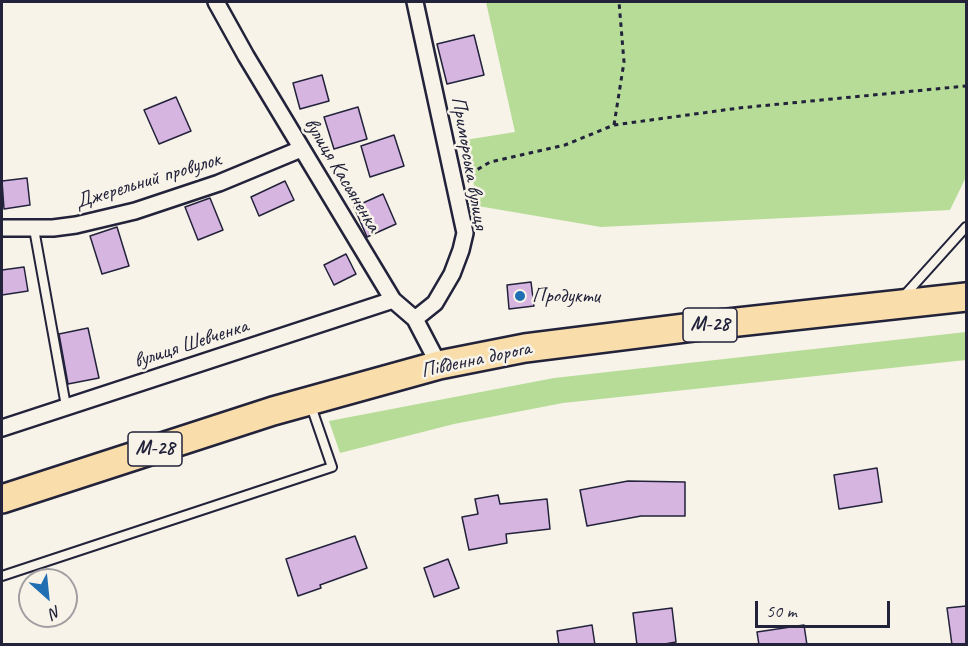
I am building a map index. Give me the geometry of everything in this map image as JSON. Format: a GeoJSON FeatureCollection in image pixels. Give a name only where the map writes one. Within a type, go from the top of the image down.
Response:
{"type":"FeatureCollection","features":[{"type":"Feature","properties":{"kind":"highway","name":"Південна дорога"},"geometry":{"type":"LineString","coordinates":[[2,499],[273,411],[439,365],[525,348],[960,296]]}},
{"type":"Feature","properties":{"kind":"street","name":"вулиця Касьяненка"},"geometry":{"type":"LineString","coordinates":[[216,2],[301,149],[393,300],[415,319],[439,365]]}},
{"type":"Feature","properties":{"kind":"street","name":"Приморська вулиця"},"geometry":{"type":"LineString","coordinates":[[415,2],[465,233],[452,274],[435,303],[415,319]]}},
{"type":"Feature","properties":{"kind":"street","name":"Джерельний провулок"},"geometry":{"type":"LineString","coordinates":[[2,228],[53,228],[135,211],[219,183],[301,149]]}},
{"type":"Feature","properties":{"kind":"street","name":"вулиця Шевченка"},"geometry":{"type":"LineString","coordinates":[[2,428],[393,300]]}},
{"type":"Feature","properties":{"kind":"lane"},"geometry":{"type":"LineString","coordinates":[[896,304],[966,227]]}},
{"type":"Feature","properties":{"kind":"lane"},"geometry":{"type":"LineString","coordinates":[[34,229],[66,406]]}},
{"type":"Feature","properties":{"kind":"lane"},"geometry":{"type":"LineString","coordinates":[[2,576],[332,467],[310,401]]}},
{"type":"Feature","properties":{"kind":"path"},"geometry":{"type":"LineString","coordinates":[[614,125],[624,62],[619,2]]}},
{"type":"Feature","properties":{"kind":"path"},"geometry":{"type":"LineString","coordinates":[[454,183],[490,162],[565,145],[614,125],[739,108],[966,86]]}},
{"type":"Feature","properties":{"kind":"green space"},"geometry":{"type":"Polygon","coordinates":[[[486,2],[966,2],[966,177],[950,210],[601,227],[478,206],[465,140],[515,132],[486,2]]]}},
{"type":"Feature","properties":{"kind":"green space"},"geometry":{"type":"Polygon","coordinates":[[[966,332],[966,360],[563,403],[454,424],[340,453],[329,421],[554,378],[966,332]]]}},
{"type":"Feature","properties":{"kind":"building"},"geometry":{"type":"Polygon","coordinates":[[[474,35],[484,75],[447,84],[437,44],[474,35]]]}},
{"type":"Feature","properties":{"kind":"building"},"geometry":{"type":"Polygon","coordinates":[[[322,75],[329,101],[300,109],[293,83],[322,75]]]}},
{"type":"Feature","properties":{"kind":"building"},"geometry":{"type":"Polygon","coordinates":[[[176,97],[191,131],[159,144],[144,110],[176,97]]]}},
{"type":"Feature","properties":{"kind":"building"},"geometry":{"type":"Polygon","coordinates":[[[358,107],[367,139],[334,149],[324,117],[358,107]]]}},
{"type":"Feature","properties":{"kind":"building"},"geometry":{"type":"Polygon","coordinates":[[[394,135],[404,166],[370,177],[361,146],[394,135]]]}},
{"type":"Feature","properties":{"kind":"building"},"geometry":{"type":"Polygon","coordinates":[[[27,178],[30,205],[4,209],[2,181],[27,178]]]}},
{"type":"Feature","properties":{"kind":"building"},"geometry":{"type":"Polygon","coordinates":[[[285,181],[294,200],[259,216],[251,197],[285,181]]]}},
{"type":"Feature","properties":{"kind":"building"},"geometry":{"type":"Polygon","coordinates":[[[383,194],[396,224],[367,237],[354,207],[383,194]]]}},
{"type":"Feature","properties":{"kind":"building"},"geometry":{"type":"Polygon","coordinates":[[[210,198],[223,230],[198,240],[185,207],[210,198]]]}},
{"type":"Feature","properties":{"kind":"building"},"geometry":{"type":"Polygon","coordinates":[[[117,227],[129,266],[102,274],[90,236],[117,227]]]}},
{"type":"Feature","properties":{"kind":"building"},"geometry":{"type":"Polygon","coordinates":[[[346,254],[356,274],[334,285],[324,265],[346,254]]]}},
{"type":"Feature","properties":{"kind":"building"},"geometry":{"type":"Polygon","coordinates":[[[24,267],[28,291],[2,295],[2,270],[24,267]]]}},
{"type":"Feature","properties":{"kind":"building","name":"Продукти"},"geometry":{"type":"Polygon","coordinates":[[[531,282],[534,306],[509,309],[507,285],[531,282]]]}},
{"type":"Feature","properties":{"kind":"building"},"geometry":{"type":"Polygon","coordinates":[[[88,328],[99,378],[68,384],[59,334],[88,328]]]}},
{"type":"Feature","properties":{"kind":"building"},"geometry":{"type":"Polygon","coordinates":[[[877,468],[882,502],[839,509],[834,475],[877,468]]]}},
{"type":"Feature","properties":{"kind":"building"},"geometry":{"type":"Polygon","coordinates":[[[628,481],[685,482],[685,516],[641,516],[587,526],[580,490],[628,481]]]}},
{"type":"Feature","properties":{"kind":"building"},"geometry":{"type":"Polygon","coordinates":[[[498,495],[500,504],[547,499],[550,529],[506,534],[507,543],[469,550],[462,517],[478,514],[475,499],[498,495]]]}},
{"type":"Feature","properties":{"kind":"building"},"geometry":{"type":"Polygon","coordinates":[[[355,536],[367,568],[320,585],[321,588],[298,596],[286,559],[355,536]]]}},
{"type":"Feature","properties":{"kind":"building"},"geometry":{"type":"Polygon","coordinates":[[[448,559],[459,588],[434,597],[424,568],[448,559]]]}},
{"type":"Feature","properties":{"kind":"building"},"geometry":{"type":"Polygon","coordinates":[[[966,606],[966,645],[952,645],[947,608],[966,606]]]}},
{"type":"Feature","properties":{"kind":"building"},"geometry":{"type":"Polygon","coordinates":[[[672,608],[676,642],[637,645],[633,613],[672,608]]]}},
{"type":"Feature","properties":{"kind":"building"},"geometry":{"type":"Polygon","coordinates":[[[592,625],[595,645],[559,645],[557,631],[592,625]]]}},
{"type":"Feature","properties":{"kind":"building"},"geometry":{"type":"Polygon","coordinates":[[[804,625],[807,645],[759,645],[757,632],[804,625]]]}},
{"type":"Feature","properties":{"kind":"place","name":"Продукти"},"geometry":{"type":"Point","coordinates":[520,296]}}]}
